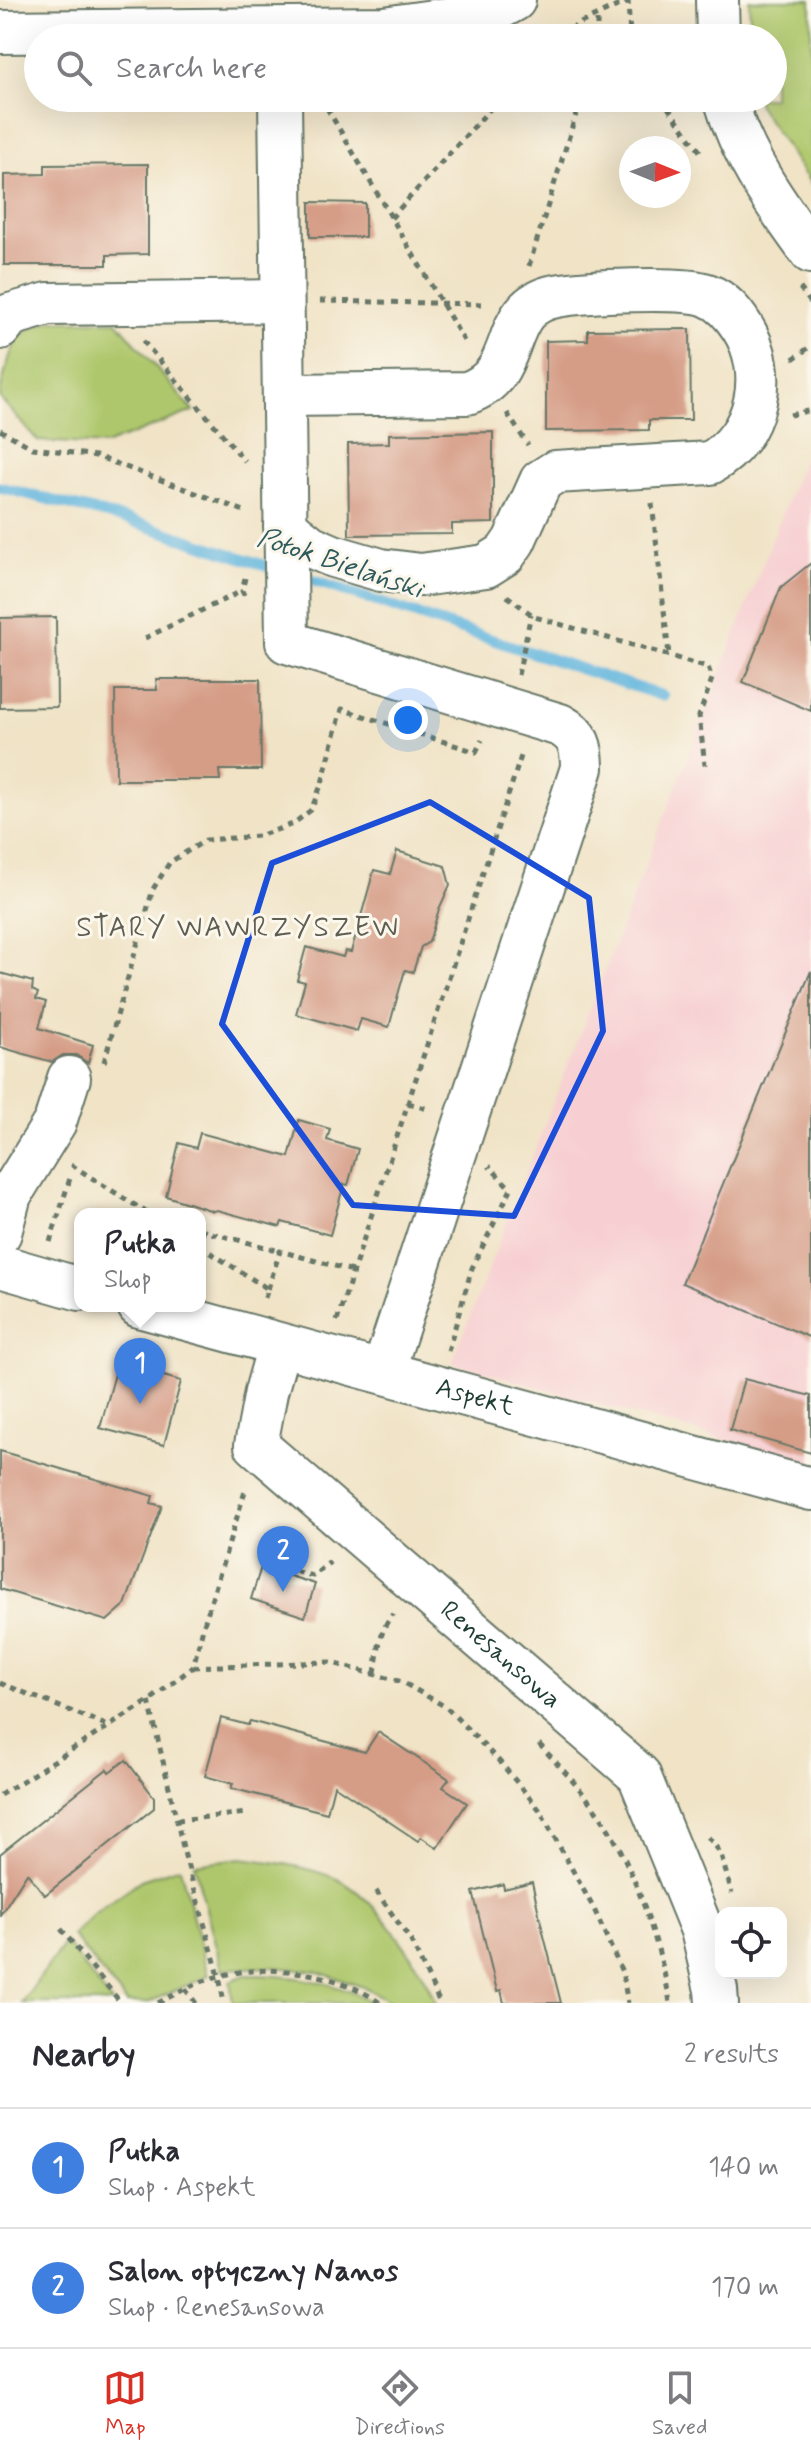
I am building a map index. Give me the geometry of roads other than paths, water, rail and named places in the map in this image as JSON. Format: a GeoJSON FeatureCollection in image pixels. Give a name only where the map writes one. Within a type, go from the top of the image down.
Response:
{"type":"FeatureCollection","features":[{"type":"Feature","properties":{"kind":"street"},"geometry":{"type":"LineString","coordinates":[[412,24],[490,13],[514,0]]}},
{"type":"Feature","properties":{"kind":"street"},"geometry":{"type":"LineString","coordinates":[[717,0],[718,24]]}},
{"type":"Feature","properties":{"kind":"street"},"geometry":{"type":"LineString","coordinates":[[8,21],[71,24]]}},
{"type":"Feature","properties":{"kind":"street"},"geometry":{"type":"LineString","coordinates":[[280,112],[287,622],[560,725],[579,741],[582,751],[582,768],[383,1372]]}},
{"type":"Feature","properties":{"kind":"street"},"geometry":{"type":"LineString","coordinates":[[729,112],[735,132],[755,172],[811,252]]}},
{"type":"Feature","properties":{"kind":"street"},"geometry":{"type":"LineString","coordinates":[[284,395],[456,394],[478,389],[501,367],[524,305],[555,296],[577,294],[687,291],[705,294],[719,301],[733,314],[754,351],[758,380],[755,403],[746,427],[727,454],[710,463],[564,470],[548,475],[541,481],[514,541],[505,554],[486,566],[421,575],[381,570],[333,556],[310,546],[286,529]]}},
{"type":"Feature","properties":{"kind":"street"},"geometry":{"type":"LineString","coordinates":[[0,328],[10,315],[48,304],[282,301]]}},
{"type":"Feature","properties":{"kind":"street"},"geometry":{"type":"LineString","coordinates":[[0,1233],[10,1195],[86,1070]]}},
{"type":"Feature","properties":{"kind":"street"},"geometry":{"type":"LineString","coordinates":[[0,1266],[74,1287]]}},
{"type":"Feature","properties":{"kind":"street","name":"Aspekt"},"geometry":{"type":"LineString","coordinates":[[170,1312],[269,1331],[383,1372],[811,1489]]}},
{"type":"Feature","properties":{"kind":"street","name":"Renesansowa"},"geometry":{"type":"LineString","coordinates":[[269,1331],[266,1392],[256,1445],[639,1775],[702,1930],[717,2003]]}},
{"type":"Feature","properties":{"kind":"waterway","name":"Potok Bielański"},"geometry":{"type":"LineString","coordinates":[[0,487],[128,520],[279,570]]}},
{"type":"Feature","properties":{"kind":"waterway","name":"Potok Bielański"},"geometry":{"type":"LineString","coordinates":[[296,575],[663,696]]}},
{"type":"Feature","properties":{"kind":"place","name":"Putka"},"geometry":{"type":"Point","coordinates":[140,1404]}},
{"type":"Feature","properties":{"kind":"place","name":"Salon optyczny Nanos"},"geometry":{"type":"Point","coordinates":[283,1592]}},
{"type":"Feature","properties":{"kind":"district","name":"STARY WAWRZYSZEW"},"geometry":{"type":"Point","coordinates":[238,928]}}]}
